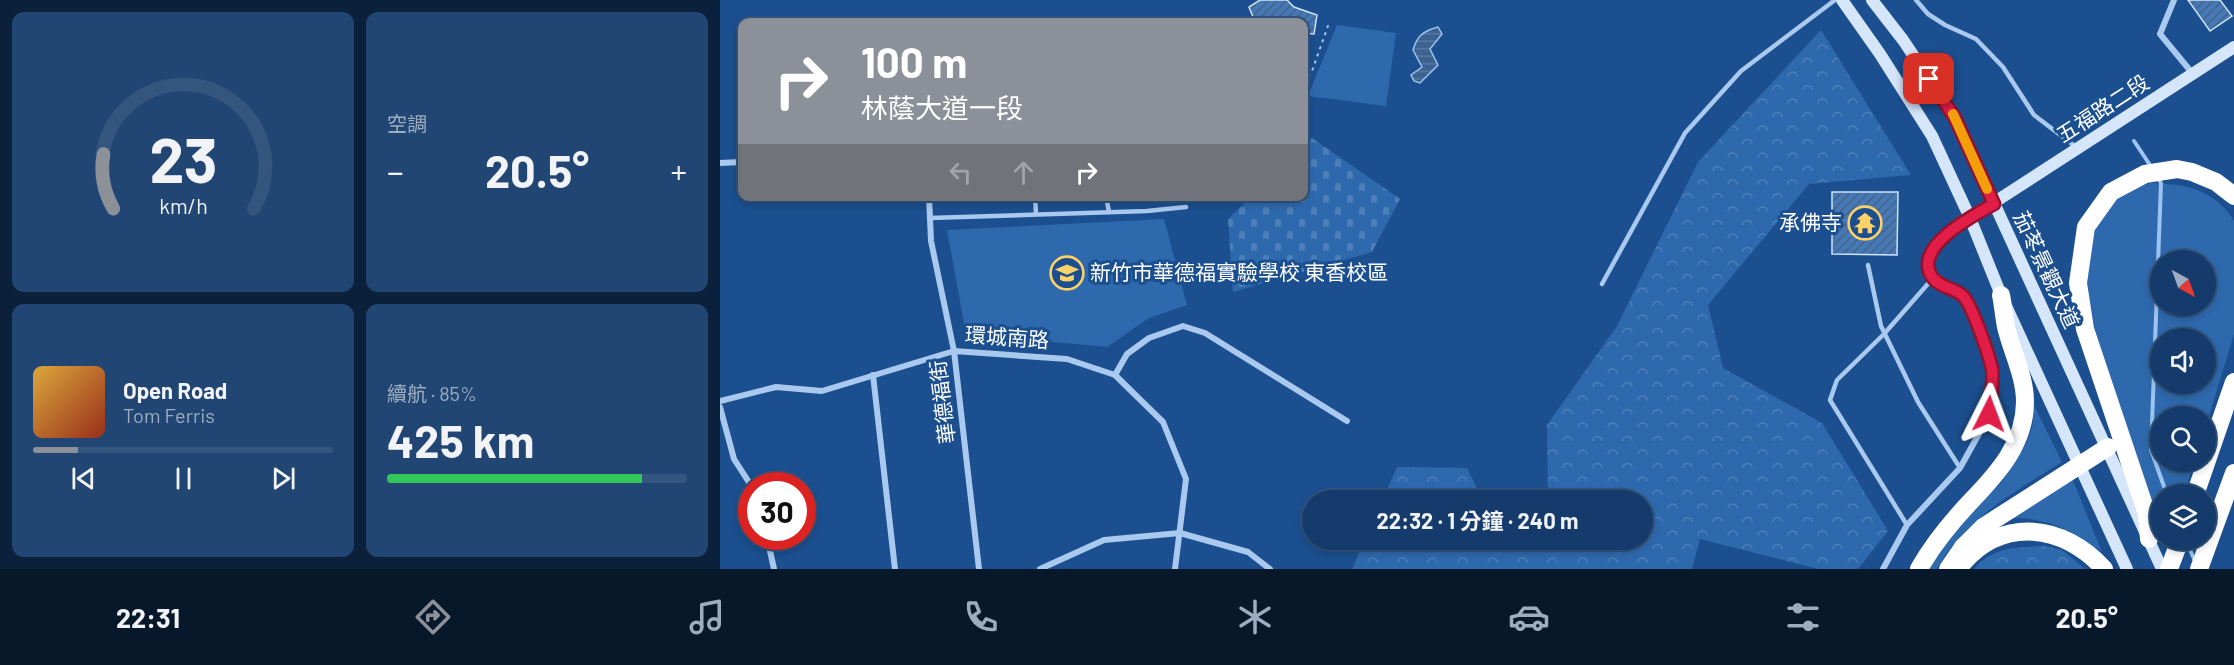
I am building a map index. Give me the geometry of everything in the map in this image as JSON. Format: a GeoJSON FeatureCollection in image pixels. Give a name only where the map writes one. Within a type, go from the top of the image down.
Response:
{"type":"FeatureCollection","features":[{"type":"Feature","properties":{"kind":"highway"},"geometry":{"type":"LineString","coordinates":[[2149,539],[2147,514],[2085,329],[2078,283],[2086,226],[2111,192],[2154,173],[2177,170],[2192,172],[2216,182],[2234,196]]}},
{"type":"Feature","properties":{"kind":"highway"},"geometry":{"type":"LineString","coordinates":[[1919,569],[1947,528],[1997,474],[2009,456],[2021,428],[2025,400],[2022,381],[2006,327],[2001,295]]}},
{"type":"Feature","properties":{"kind":"highway"},"geometry":{"type":"LineString","coordinates":[[2199,484],[2234,382]]}},
{"type":"Feature","properties":{"kind":"highway"},"geometry":{"type":"LineString","coordinates":[[1948,569],[1963,547],[1983,527],[2108,447]]}},
{"type":"Feature","properties":{"kind":"highway"},"geometry":{"type":"LineString","coordinates":[[2199,569],[2234,473]]}},
{"type":"Feature","properties":{"kind":"highway"},"geometry":{"type":"LineString","coordinates":[[1958,569],[1973,553],[1994,539],[2007,534],[2034,532],[2047,532],[2072,542],[2104,569]]}},
{"type":"Feature","properties":{"kind":"highway"},"geometry":{"type":"LineString","coordinates":[[2169,569],[2176,550]]}},
{"type":"Feature","properties":{"kind":"main road"},"geometry":{"type":"LineString","coordinates":[[1842,0],[1880,54],[1932,136],[1970,218],[2001,295],[2127,569]]}},
{"type":"Feature","properties":{"kind":"main road","name":"茄苳景觀大道"},"geometry":{"type":"LineString","coordinates":[[1872,0],[1903,40],[1955,118],[2108,447],[2162,569]]}},
{"type":"Feature","properties":{"kind":"main road","name":"五福路二段"},"geometry":{"type":"LineString","coordinates":[[1970,218],[2234,47]]}},
{"type":"Feature","properties":{"kind":"street"},"geometry":{"type":"LineString","coordinates":[[2174,0],[2160,34],[2193,74]]}},
{"type":"Feature","properties":{"kind":"street"},"geometry":{"type":"LineString","coordinates":[[720,163],[738,162]]}},
{"type":"Feature","properties":{"kind":"street","name":"華德福街"},"geometry":{"type":"LineString","coordinates":[[928,201],[931,241],[954,351],[978,569]]}},
{"type":"Feature","properties":{"kind":"street"},"geometry":{"type":"LineString","coordinates":[[1883,569],[1907,525],[1960,468],[1989,414],[1992,369],[1971,308],[1962,295],[1946,288],[1933,278],[1928,266],[1935,245],[1970,218]]}},
{"type":"Feature","properties":{"kind":"street"},"geometry":{"type":"LineString","coordinates":[[1115,375],[1127,354],[1149,338],[1183,326],[1205,333],[1347,421]]}},
{"type":"Feature","properties":{"kind":"street","name":"環城南路"},"geometry":{"type":"LineString","coordinates":[[720,401],[776,387],[822,391],[954,351],[1067,359],[1115,375],[1162,423],[1186,479],[1175,569]]}},
{"type":"Feature","properties":{"kind":"street"},"geometry":{"type":"LineString","coordinates":[[873,375],[895,569]]}},
{"type":"Feature","properties":{"kind":"street"},"geometry":{"type":"LineString","coordinates":[[720,407],[734,459],[742,472]]}},
{"type":"Feature","properties":{"kind":"street"},"geometry":{"type":"LineString","coordinates":[[1040,569],[1104,540],[1180,533],[1248,552],[1270,569]]}},
{"type":"Feature","properties":{"kind":"street"},"geometry":{"type":"LineString","coordinates":[[770,550],[774,569]]}},
{"type":"Feature","properties":{"kind":"lane"},"geometry":{"type":"LineString","coordinates":[[1602,284],[1685,133],[1741,71],[1835,0]]}},
{"type":"Feature","properties":{"kind":"lane"},"geometry":{"type":"LineString","coordinates":[[1916,0],[1928,14],[1983,45],[2003,68],[2034,115],[2078,149]]}},
{"type":"Feature","properties":{"kind":"lane"},"geometry":{"type":"LineString","coordinates":[[1035,201],[1036,214]]}},
{"type":"Feature","properties":{"kind":"lane"},"geometry":{"type":"LineString","coordinates":[[1107,201],[1109,212]]}},
{"type":"Feature","properties":{"kind":"lane"},"geometry":{"type":"LineString","coordinates":[[930,218],[1186,207]]}},
{"type":"Feature","properties":{"kind":"lane"},"geometry":{"type":"LineString","coordinates":[[1868,265],[1884,334],[1918,402],[1960,468]]}},
{"type":"Feature","properties":{"kind":"lane"},"geometry":{"type":"LineString","coordinates":[[1907,525],[1830,400],[1837,380],[1884,334],[1933,278]]}},
{"type":"Feature","properties":{"kind":"path"},"geometry":{"type":"LineString","coordinates":[[1308,76],[1329,23]]}},
{"type":"Feature","properties":{"kind":"green space"},"geometry":{"type":"Polygon","coordinates":[[[1337,25],[1396,33],[1386,106],[1308,96],[1337,25]]]}},
{"type":"Feature","properties":{"kind":"green space"},"geometry":{"type":"Polygon","coordinates":[[[1821,30],[1911,175],[1809,184],[1708,305],[1723,368],[1822,423],[1888,531],[1858,569],[1818,569],[1700,539],[1692,569],[1352,569],[1361,550],[1505,550],[1506,553],[1511,550],[1653,550],[1653,490],[1548,490],[1547,425],[1617,326],[1698,162],[1821,30]]]}},
{"type":"Feature","properties":{"kind":"green space"},"geometry":{"type":"Polygon","coordinates":[[[1312,138],[1400,199],[1372,252],[1233,292],[1228,219],[1247,201],[1308,201],[1308,142],[1312,138]]]}},
{"type":"Feature","properties":{"kind":"green space"},"geometry":{"type":"Polygon","coordinates":[[[2151,183],[2187,187],[2198,190],[2218,202],[2234,221],[2234,334],[2216,393],[2216,328],[2150,328],[2150,394],[2216,394],[2212,406],[2150,406],[2150,472],[2191,472],[2187,484],[2150,484],[2150,500],[2090,326],[2087,285],[2093,230],[2117,196],[2151,183]]]}},
{"type":"Feature","properties":{"kind":"green space","name":"新竹市華德福實驗學校 東香校區"},"geometry":{"type":"Polygon","coordinates":[[[1164,219],[1187,305],[1149,318],[1107,347],[966,334],[947,230],[1164,219]]]}},
{"type":"Feature","properties":{"kind":"green space"},"geometry":{"type":"Polygon","coordinates":[[[2032,401],[2062,462],[1992,508],[1961,535],[1937,569],[1928,569],[1954,529],[2001,483],[2026,444],[2033,424],[2032,401]]]}},
{"type":"Feature","properties":{"kind":"green space"},"geometry":{"type":"Polygon","coordinates":[[[1397,467],[1467,468],[1478,490],[1387,490],[1397,467]]]}},
{"type":"Feature","properties":{"kind":"green space"},"geometry":{"type":"Polygon","coordinates":[[[2072,478],[2102,552],[2054,525],[2028,519],[1999,519],[2072,478]]]}},
{"type":"Feature","properties":{"kind":"green space"},"geometry":{"type":"Polygon","coordinates":[[[2046,546],[2062,550],[2085,569],[1974,569],[1989,556],[2007,549],[2046,546]]]}},
{"type":"Feature","properties":{"kind":"shaded area"},"geometry":{"type":"Polygon","coordinates":[[[1438,27],[1442,34],[1430,49],[1438,65],[1420,83],[1414,81],[1411,75],[1422,67],[1413,50],[1415,45],[1421,35],[1438,27]]]}},
{"type":"Feature","properties":{"kind":"building"},"geometry":{"type":"Polygon","coordinates":[[[1260,0],[1287,0],[1294,7],[1317,15],[1314,34],[1308,33],[1308,18],[1253,18],[1249,7],[1260,0]]]}},
{"type":"Feature","properties":{"kind":"building"},"geometry":{"type":"Polygon","coordinates":[[[2188,0],[2220,0],[2232,16],[2210,31],[2188,0]]]}},
{"type":"Feature","properties":{"kind":"building","name":"承佛寺"},"geometry":{"type":"Polygon","coordinates":[[[1832,192],[1898,192],[1897,255],[1832,254],[1832,192]]]}},
{"type":"Feature","properties":{"kind":"waterway"},"geometry":{"type":"LineString","coordinates":[[2134,141],[2152,168]]}},
{"type":"Feature","properties":{"kind":"waterway"},"geometry":{"type":"LineString","coordinates":[[2157,177],[2161,183],[2151,450],[2163,484]]}},
{"type":"Feature","properties":{"kind":"waterway"},"geometry":{"type":"LineString","coordinates":[[2190,550],[2195,561]]}},
{"type":"Feature","properties":{"kind":"slow traffic"},"geometry":{"type":"LineString","coordinates":[[1953,114],[1987,189]]}},
{"type":"Feature","properties":{"kind":"place","name":"承佛寺"},"geometry":{"type":"Point","coordinates":[1865,223]}},
{"type":"Feature","properties":{"kind":"place","name":"新竹市華德福實驗學校 東香校區"},"geometry":{"type":"Point","coordinates":[1067,273]}},
{"type":"Feature","properties":{"kind":"route"},"geometry":{"type":"LineString","coordinates":[[1929,79],[1955,118],[1994,204],[1952,230],[1935,245],[1928,266],[1933,278],[1946,288],[1962,295],[1971,308],[1992,369],[1989,414]]}}]}
